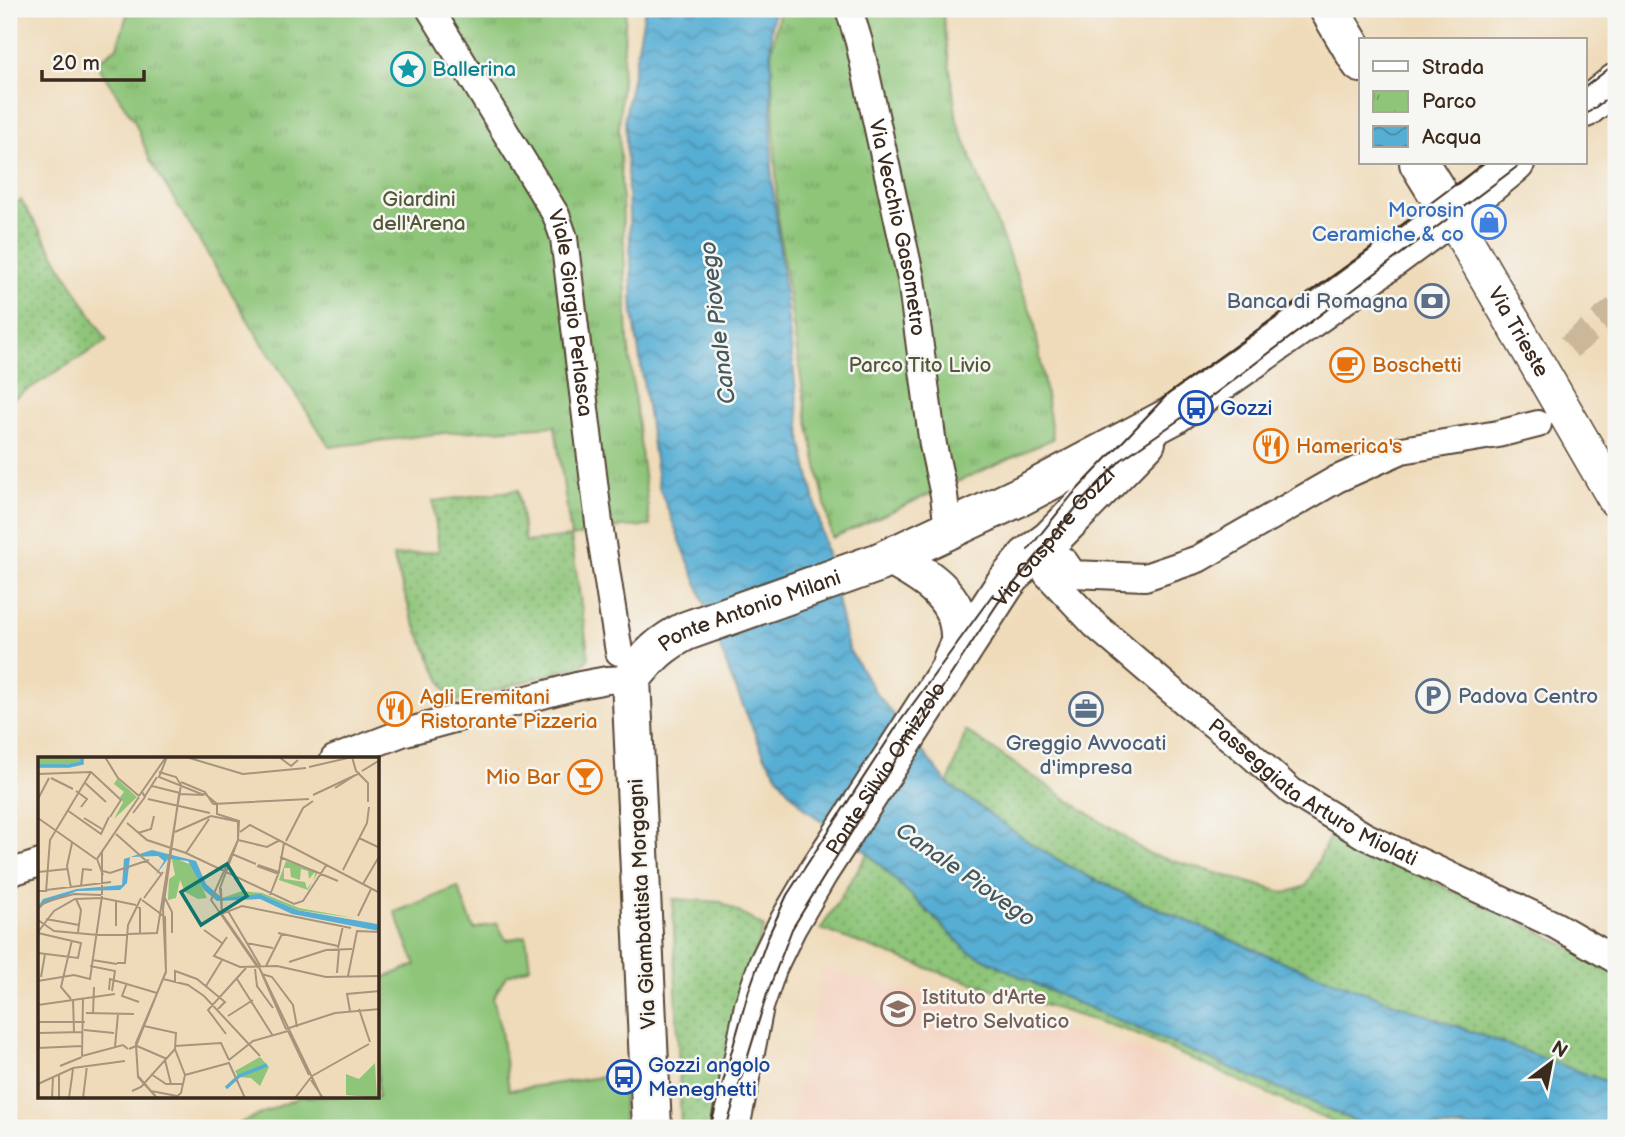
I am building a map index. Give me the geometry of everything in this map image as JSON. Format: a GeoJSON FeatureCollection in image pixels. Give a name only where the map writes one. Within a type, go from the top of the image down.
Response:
{"type":"FeatureCollection","features":[{"type":"Feature","properties":{"kind":"street","name":"Viale Giorgio Perlasca"},"geometry":{"type":"LineString","coordinates":[[430,9],[556,215],[564,238],[600,531],[625,666]]}},
{"type":"Feature","properties":{"kind":"street","name":"Via Vecchio Gasometro"},"geometry":{"type":"LineString","coordinates":[[849,9],[859,43],[911,279],[933,445],[944,495],[948,531]]}},
{"type":"Feature","properties":{"kind":"street"},"geometry":{"type":"LineString","coordinates":[[1329,9],[1359,60]]}},
{"type":"Feature","properties":{"kind":"street"},"geometry":{"type":"LineString","coordinates":[[1586,107],[1616,83]]}},
{"type":"Feature","properties":{"kind":"street","name":"Via Trieste"},"geometry":{"type":"LineString","coordinates":[[1420,164],[1616,500]]}},
{"type":"Feature","properties":{"kind":"street","name":"Via Gaspare Gozzi"},"geometry":{"type":"LineString","coordinates":[[885,559],[1023,495],[1172,416],[1451,215],[1514,164]]}},
{"type":"Feature","properties":{"kind":"street","name":"Via Gaspare Gozzi"},"geometry":{"type":"LineString","coordinates":[[946,673],[991,603],[1027,557],[1050,540],[1172,416]]}},
{"type":"Feature","properties":{"kind":"street","name":"Passeggiata Arturo Miolati"},"geometry":{"type":"LineString","coordinates":[[1538,424],[1498,434],[1402,450],[1337,479],[1198,559],[1145,577],[1073,574],[1055,568],[1095,625],[1291,791],[1365,836],[1555,925],[1616,960]]}},
{"type":"Feature","properties":{"kind":"street","name":"Ponte Antonio Milani"},"geometry":{"type":"LineString","coordinates":[[625,666],[647,658],[664,642],[686,631],[885,559]]}},
{"type":"Feature","properties":{"kind":"street"},"geometry":{"type":"LineString","coordinates":[[885,559],[922,574],[942,590],[956,611],[961,637],[946,673]]}},
{"type":"Feature","properties":{"kind":"street"},"geometry":{"type":"LineString","coordinates":[[339,757],[402,733],[607,680],[625,666]]}},
{"type":"Feature","properties":{"kind":"street","name":"Via Giambattista Morgagni"},"geometry":{"type":"LineString","coordinates":[[625,666],[652,1128]]}},
{"type":"Feature","properties":{"kind":"street","name":"Ponte Silvio Omizzolo"},"geometry":{"type":"LineString","coordinates":[[730,1128],[754,1006],[768,965],[787,926],[820,871],[946,673]]}},
{"type":"Feature","properties":{"kind":"street"},"geometry":{"type":"LineString","coordinates":[[9,873],[38,864]]}},
{"type":"Feature","properties":{"kind":"shaded area","name":"Istituto d'Arte Pietro Selvatico"},"geometry":{"type":"Polygon","coordinates":[[[823,968],[1141,1050],[1312,1128],[789,1128],[823,968]]]}},
{"type":"Feature","properties":{"kind":"green space","name":"Giardini dell'Arena"},"geometry":{"type":"Polygon","coordinates":[[[129,9],[626,9],[619,129],[628,342],[650,526],[622,527],[571,537],[555,426],[444,433],[330,447],[259,338],[150,160],[134,120],[96,63],[117,47],[129,9]]]}},
{"type":"Feature","properties":{"kind":"green space","name":"Parco Tito Livio"},"geometry":{"type":"Polygon","coordinates":[[[780,9],[942,9],[957,121],[1034,320],[1053,439],[832,538],[806,412],[778,223],[771,53],[780,9]]]}},
{"type":"Feature","properties":{"kind":"green space"},"geometry":{"type":"Polygon","coordinates":[[[21,200],[107,341],[9,401],[9,208],[21,200]]]}},
{"type":"Feature","properties":{"kind":"green space"},"geometry":{"type":"Polygon","coordinates":[[[518,490],[525,542],[571,537],[589,658],[582,665],[451,703],[412,618],[393,556],[439,551],[433,501],[518,490]]]}},
{"type":"Feature","properties":{"kind":"green space"},"geometry":{"type":"Polygon","coordinates":[[[966,731],[1149,854],[1286,893],[1306,886],[1331,834],[1539,931],[1616,972],[1616,1085],[1283,962],[1087,876],[1034,846],[948,784],[966,731]]]}},
{"type":"Feature","properties":{"kind":"green space"},"geometry":{"type":"Polygon","coordinates":[[[868,853],[968,951],[1054,993],[1372,1128],[1345,1128],[1131,1032],[938,972],[821,929],[868,853]]]}},
{"type":"Feature","properties":{"kind":"green space"},"geometry":{"type":"Polygon","coordinates":[[[458,887],[474,929],[497,923],[506,940],[526,936],[530,967],[506,976],[493,998],[501,1031],[509,1090],[623,1074],[624,1128],[229,1128],[298,1098],[380,1098],[380,979],[416,965],[395,912],[458,887]]]}},
{"type":"Feature","properties":{"kind":"green space"},"geometry":{"type":"Polygon","coordinates":[[[673,899],[721,902],[764,927],[741,997],[716,1128],[681,1128],[673,899]]]}},
{"type":"Feature","properties":{"kind":"water","name":"Canale Piovego"},"geometry":{"type":"Polygon","coordinates":[[[645,9],[774,9],[771,34],[772,180],[802,444],[848,648],[874,690],[948,784],[1034,846],[1087,876],[1138,900],[1283,962],[1616,1085],[1616,1128],[1372,1128],[1054,993],[968,951],[868,853],[809,812],[787,789],[764,755],[730,675],[659,487],[633,313],[625,117],[645,9]]]}},
{"type":"Feature","properties":{"kind":"tunnel"},"geometry":{"type":"LineString","coordinates":[[1569,347],[1616,309]]}},
{"type":"Feature","properties":{"kind":"tram line"},"geometry":{"type":"LineString","coordinates":[[1586,86],[1616,63]]}},
{"type":"Feature","properties":{"kind":"tram line"},"geometry":{"type":"LineString","coordinates":[[1586,114],[1616,92]]}},
{"type":"Feature","properties":{"kind":"tram line"},"geometry":{"type":"LineString","coordinates":[[1028,550],[1072,495],[1168,394],[1483,164]]}},
{"type":"Feature","properties":{"kind":"tram line"},"geometry":{"type":"LineString","coordinates":[[726,1128],[767,994],[792,929],[910,737],[998,603],[1080,503],[1121,460],[1196,408],[1521,164]]}},
{"type":"Feature","properties":{"kind":"tram line"},"geometry":{"type":"LineString","coordinates":[[710,1128],[749,990],[787,895],[899,723],[993,594]]}},
{"type":"Feature","properties":{"kind":"place","name":"Ballerina"},"geometry":{"type":"Point","coordinates":[408,69]}},
{"type":"Feature","properties":{"kind":"place","name":"Morosin Ceramiche & co"},"geometry":{"type":"Point","coordinates":[1489,222]}},
{"type":"Feature","properties":{"kind":"place","name":"Banca di Romagna"},"geometry":{"type":"Point","coordinates":[1432,301]}},
{"type":"Feature","properties":{"kind":"place","name":"Boschetti"},"geometry":{"type":"Point","coordinates":[1347,365]}},
{"type":"Feature","properties":{"kind":"place","name":"Gozzi"},"geometry":{"type":"Point","coordinates":[1196,408]}},
{"type":"Feature","properties":{"kind":"place","name":"Hamerica's"},"geometry":{"type":"Point","coordinates":[1271,446]}},
{"type":"Feature","properties":{"kind":"place","name":"Padova Centro"},"geometry":{"type":"Point","coordinates":[1433,696]}},
{"type":"Feature","properties":{"kind":"place","name":"Agli Eremitani Ristorante Pizzeria"},"geometry":{"type":"Point","coordinates":[395,709]}},
{"type":"Feature","properties":{"kind":"place","name":"Greggio Avvocati d'impresa"},"geometry":{"type":"Point","coordinates":[1086,709]}},
{"type":"Feature","properties":{"kind":"place","name":"Mio Bar"},"geometry":{"type":"Point","coordinates":[585,777]}},
{"type":"Feature","properties":{"kind":"place","name":"Istituto d'Arte Pietro Selvatico"},"geometry":{"type":"Point","coordinates":[898,1009]}},
{"type":"Feature","properties":{"kind":"place","name":"Gozzi angolo Meneghetti"},"geometry":{"type":"Point","coordinates":[624,1077]}}]}
